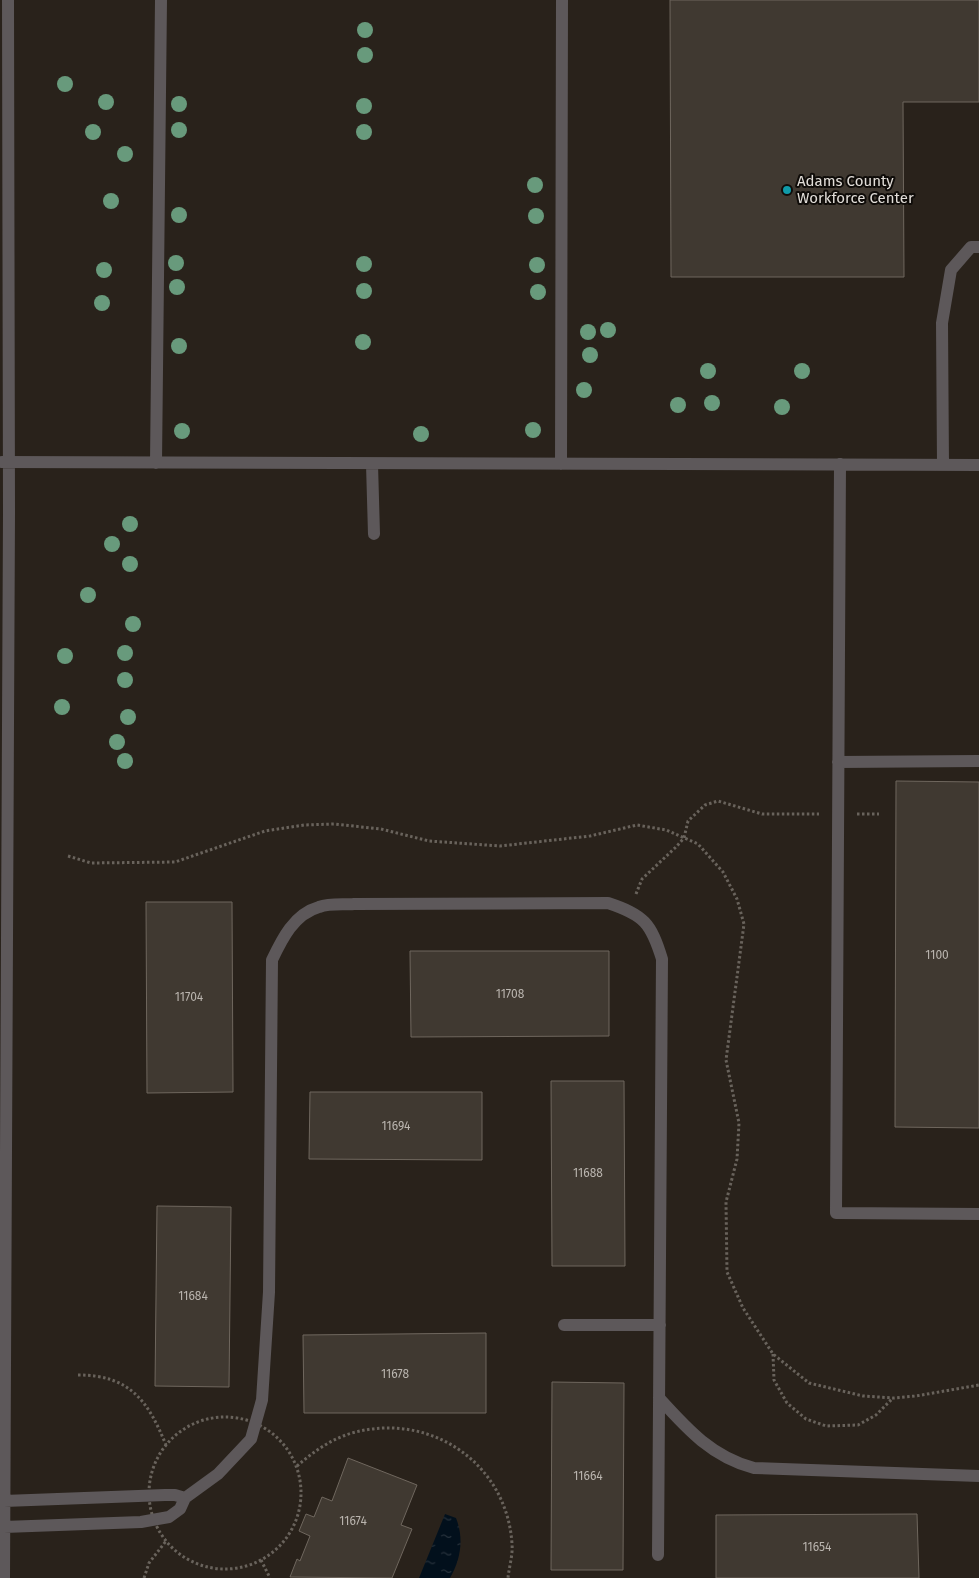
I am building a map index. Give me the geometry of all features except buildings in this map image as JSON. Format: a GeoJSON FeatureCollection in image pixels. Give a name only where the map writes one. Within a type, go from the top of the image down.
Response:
{"type":"FeatureCollection","features":[{"type":"Feature","properties":{"kind":"street"},"geometry":{"type":"LineString","coordinates":[[4,1578],[4,462],[8,0]]}},
{"type":"Feature","properties":{"kind":"street"},"geometry":{"type":"LineString","coordinates":[[156,463],[161,0]]}},
{"type":"Feature","properties":{"kind":"street"},"geometry":{"type":"LineString","coordinates":[[561,464],[562,0]]}},
{"type":"Feature","properties":{"kind":"street"},"geometry":{"type":"LineString","coordinates":[[943,465],[942,323],[946,297],[951,270],[971,247],[979,247]]}},
{"type":"Feature","properties":{"kind":"street"},"geometry":{"type":"LineString","coordinates":[[4,462],[979,465]]}},
{"type":"Feature","properties":{"kind":"street"},"geometry":{"type":"LineString","coordinates":[[372,464],[374,534]]}},
{"type":"Feature","properties":{"kind":"street"},"geometry":{"type":"LineString","coordinates":[[840,464],[836,1213],[979,1214]]}},
{"type":"Feature","properties":{"kind":"street"},"geometry":{"type":"LineString","coordinates":[[838,762],[979,761]]}},
{"type":"Feature","properties":{"kind":"street"},"geometry":{"type":"LineString","coordinates":[[4,1527],[141,1522],[176,1514],[184,1498],[218,1474],[240,1453],[251,1439],[262,1400],[269,1292],[272,960],[286,931],[303,916],[319,906],[354,904],[608,903],[633,911],[648,923],[655,936],[662,959],[658,1555]]}},
{"type":"Feature","properties":{"kind":"street"},"geometry":{"type":"LineString","coordinates":[[564,1325],[660,1325]]}},
{"type":"Feature","properties":{"kind":"street"},"geometry":{"type":"LineString","coordinates":[[659,1398],[699,1440],[717,1454],[735,1463],[754,1468],[979,1476]]}},
{"type":"Feature","properties":{"kind":"street"},"geometry":{"type":"LineString","coordinates":[[4,1501],[165,1495],[175,1495],[184,1498]]}},
{"type":"Feature","properties":{"kind":"path"},"geometry":{"type":"LineString","coordinates":[[633,911],[642,879],[684,838],[688,821],[705,805],[718,801],[762,814],[879,814]]}},
{"type":"Feature","properties":{"kind":"path"},"geometry":{"type":"LineString","coordinates":[[68,856],[91,863],[175,862],[265,831],[304,824],[334,824],[381,829],[429,841],[500,846],[590,836],[637,824],[666,830],[698,844],[723,872],[736,900],[744,924],[726,1060],[739,1123],[736,1159],[726,1202],[727,1272],[743,1308],[773,1354],[809,1383],[863,1396],[894,1398],[924,1395],[979,1385]]}},
{"type":"Feature","properties":{"kind":"path"},"geometry":{"type":"LineString","coordinates":[[773,1354],[774,1380],[787,1403],[806,1419],[826,1426],[858,1425],[876,1415],[894,1398]]}},
{"type":"Feature","properties":{"kind":"path"},"geometry":{"type":"LineString","coordinates":[[78,1375],[102,1376],[115,1380],[133,1390],[148,1408],[166,1445]]}},
{"type":"Feature","properties":{"kind":"path"},"geometry":{"type":"LineString","coordinates":[[297,1466],[318,1449],[352,1433],[388,1427],[426,1432],[460,1449],[487,1475],[505,1508],[512,1545],[508,1578]]}},
{"type":"Feature","properties":{"kind":"path"},"geometry":{"type":"LineString","coordinates":[[144,1578],[149,1563],[166,1541]]}},
{"type":"Feature","properties":{"kind":"path"},"geometry":{"type":"LineString","coordinates":[[261,1560],[270,1578]]}},
{"type":"Feature","properties":{"kind":"water"},"geometry":{"type":"Polygon","coordinates":[[[445,1514],[456,1518],[460,1533],[459,1556],[454,1571],[450,1578],[419,1578],[445,1514]]]}},
{"type":"Feature","properties":{"kind":"place","name":"Adams County Workforce Center"},"geometry":{"type":"Point","coordinates":[787,190]}}]}
